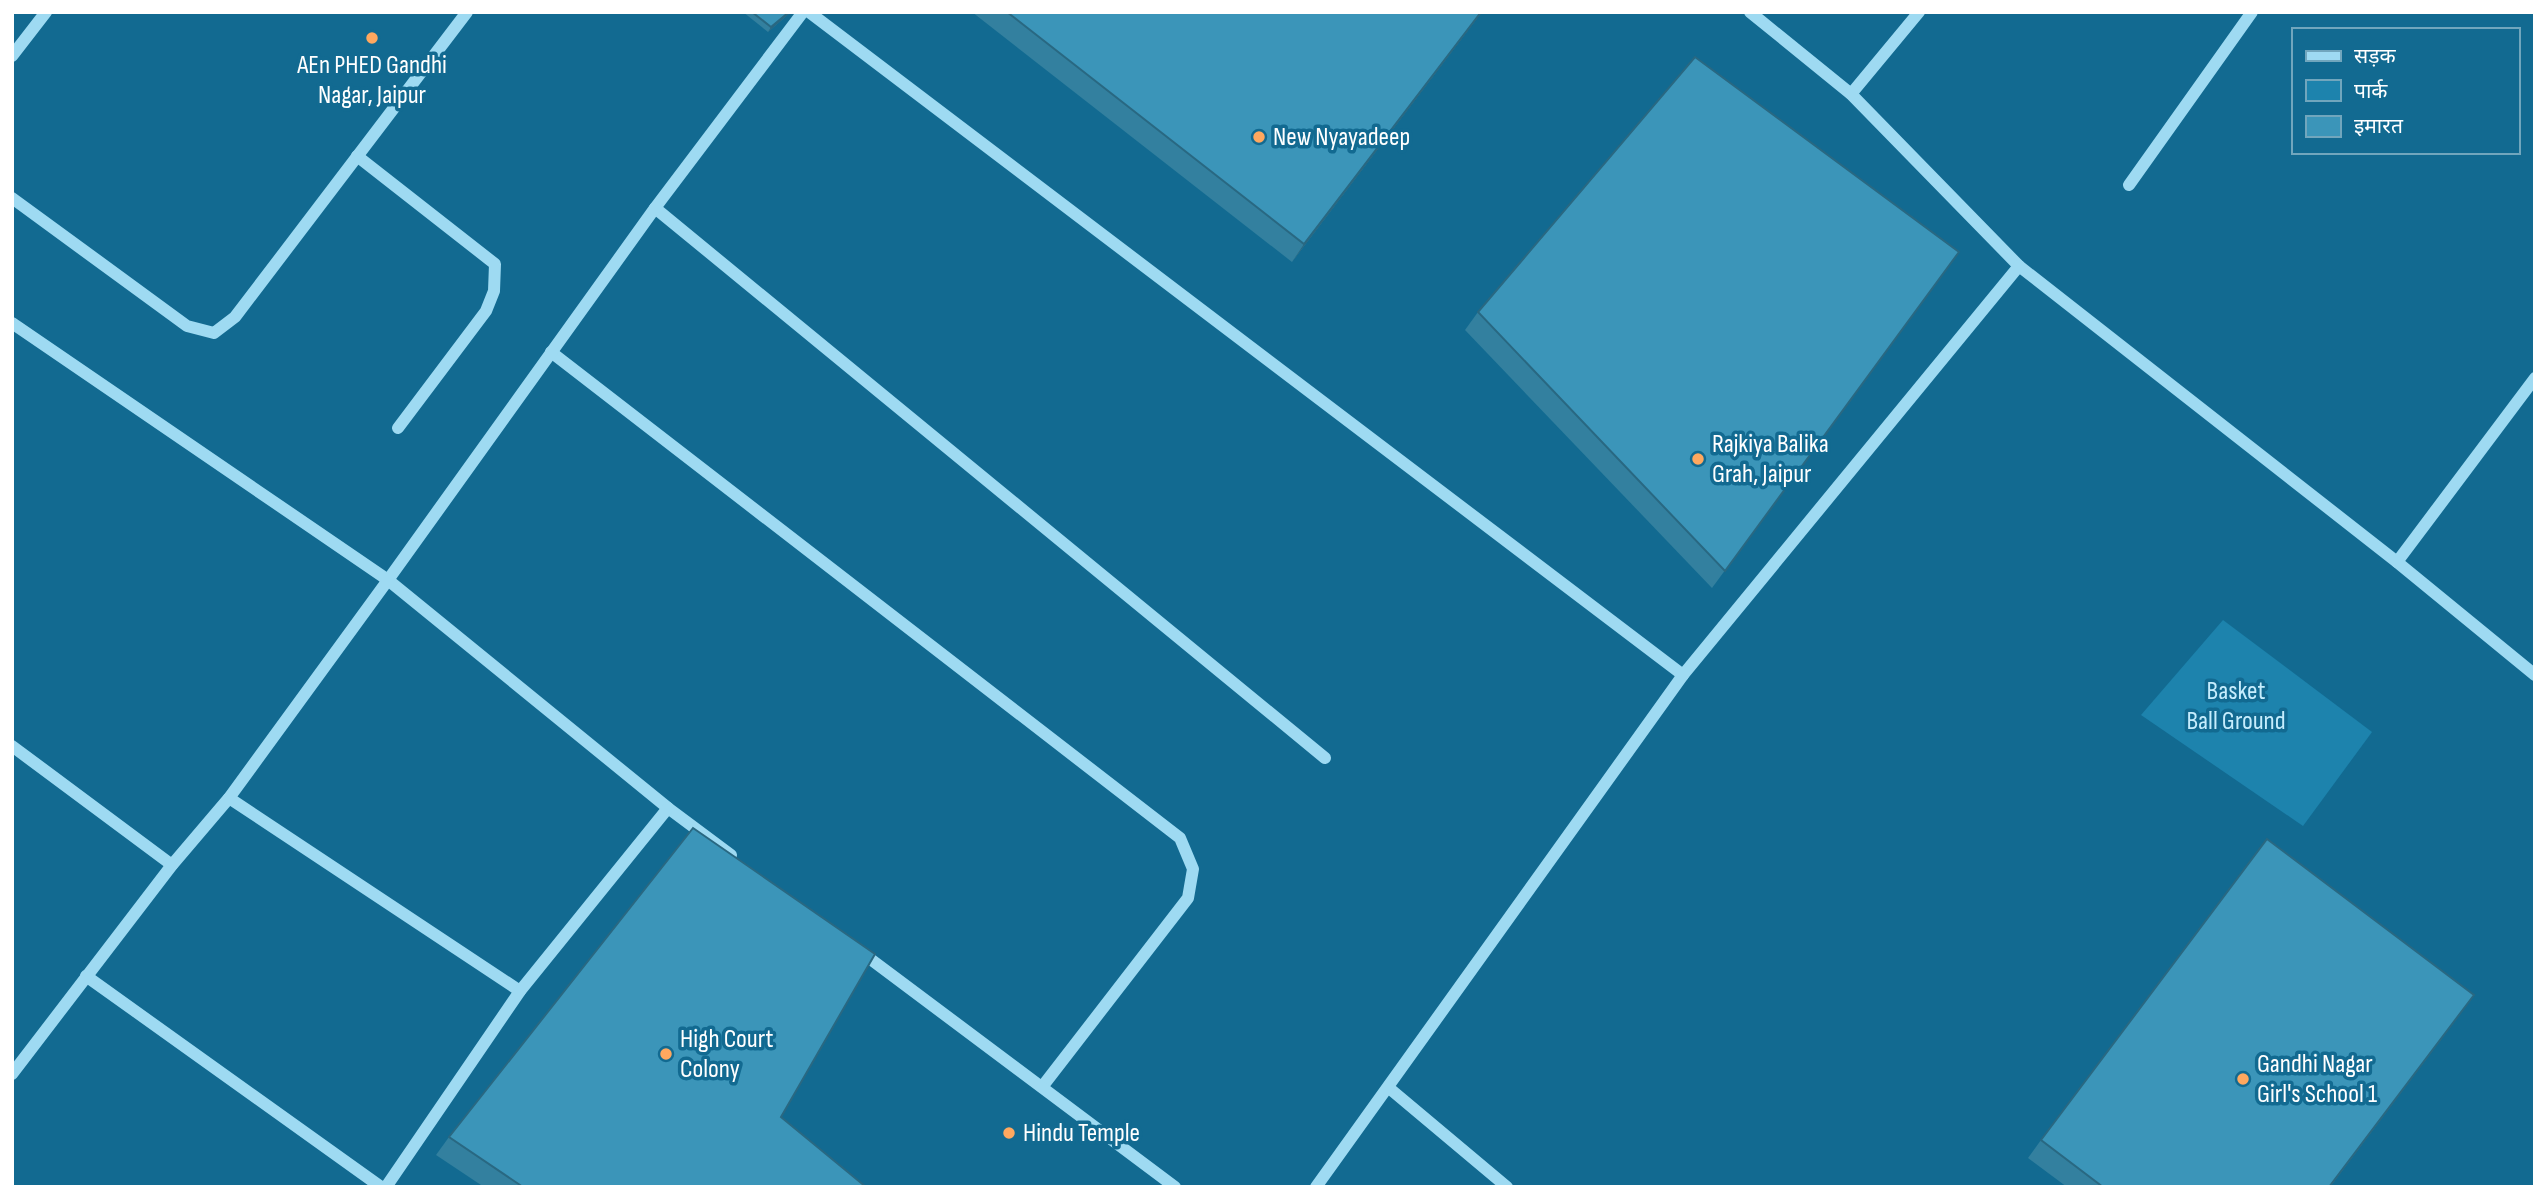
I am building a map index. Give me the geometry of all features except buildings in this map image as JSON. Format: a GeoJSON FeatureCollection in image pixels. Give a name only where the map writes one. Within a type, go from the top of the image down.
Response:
{"type":"FeatureCollection","features":[{"type":"Feature","properties":{"kind":"street"},"geometry":{"type":"LineString","coordinates":[[12,56],[46,12]]}},
{"type":"Feature","properties":{"kind":"street"},"geometry":{"type":"LineString","coordinates":[[12,198],[187,326],[214,333],[234,317],[467,12]]}},
{"type":"Feature","properties":{"kind":"street"},"geometry":{"type":"LineString","coordinates":[[12,1074],[172,864],[229,798],[655,208],[803,12]]}},
{"type":"Feature","properties":{"kind":"street"},"geometry":{"type":"LineString","coordinates":[[809,12],[1683,675]]}},
{"type":"Feature","properties":{"kind":"street"},"geometry":{"type":"LineString","coordinates":[[1750,12],[1851,94],[2019,266],[2397,562],[2535,675]]}},
{"type":"Feature","properties":{"kind":"street"},"geometry":{"type":"LineString","coordinates":[[1851,94],[1919,12]]}},
{"type":"Feature","properties":{"kind":"street"},"geometry":{"type":"LineString","coordinates":[[2129,185],[2252,12]]}},
{"type":"Feature","properties":{"kind":"street"},"geometry":{"type":"LineString","coordinates":[[357,156],[495,264],[494,291],[486,311],[398,428]]}},
{"type":"Feature","properties":{"kind":"street"},"geometry":{"type":"LineString","coordinates":[[655,208],[1325,758]]}},
{"type":"Feature","properties":{"kind":"street"},"geometry":{"type":"LineString","coordinates":[[1316,1187],[1683,675],[2019,266]]}},
{"type":"Feature","properties":{"kind":"street"},"geometry":{"type":"LineString","coordinates":[[12,323],[388,580],[667,808],[745,865]]}},
{"type":"Feature","properties":{"kind":"street"},"geometry":{"type":"LineString","coordinates":[[551,352],[1180,838],[1193,869],[1188,898],[1042,1087]]}},
{"type":"Feature","properties":{"kind":"street"},"geometry":{"type":"LineString","coordinates":[[2397,562],[2535,377]]}},
{"type":"Feature","properties":{"kind":"street"},"geometry":{"type":"LineString","coordinates":[[12,746],[172,864]]}},
{"type":"Feature","properties":{"kind":"street"},"geometry":{"type":"LineString","coordinates":[[229,798],[520,991]]}},
{"type":"Feature","properties":{"kind":"street"},"geometry":{"type":"LineString","coordinates":[[86,976],[383,1187],[520,991],[667,808]]}},
{"type":"Feature","properties":{"kind":"street"},"geometry":{"type":"LineString","coordinates":[[855,948],[1175,1187]]}},
{"type":"Feature","properties":{"kind":"street"},"geometry":{"type":"LineString","coordinates":[[1389,1088],[1507,1187]]}},
{"type":"Feature","properties":{"kind":"green space","name":"Basket Ball Ground"},"geometry":{"type":"Polygon","coordinates":[[[2223,620],[2372,732],[2303,826],[2141,715],[2223,620]]]}},
{"type":"Feature","properties":{"kind":"place","name":"AEn PHED Gandhi Nagar, Jaipur"},"geometry":{"type":"Point","coordinates":[372,38]}},
{"type":"Feature","properties":{"kind":"place","name":"New Nyayadeep"},"geometry":{"type":"Point","coordinates":[1259,137]}},
{"type":"Feature","properties":{"kind":"place","name":"Rajkiya Balika Grah, Jaipur"},"geometry":{"type":"Point","coordinates":[1698,459]}},
{"type":"Feature","properties":{"kind":"place","name":"High Court Colony"},"geometry":{"type":"Point","coordinates":[666,1054]}},
{"type":"Feature","properties":{"kind":"place","name":"Gandhi Nagar Girl's School 1"},"geometry":{"type":"Point","coordinates":[2243,1079]}},
{"type":"Feature","properties":{"kind":"place","name":"Hindu Temple"},"geometry":{"type":"Point","coordinates":[1009,1133]}}]}
